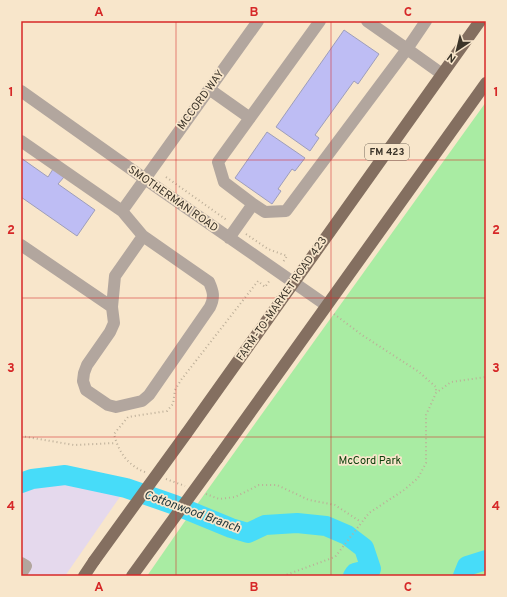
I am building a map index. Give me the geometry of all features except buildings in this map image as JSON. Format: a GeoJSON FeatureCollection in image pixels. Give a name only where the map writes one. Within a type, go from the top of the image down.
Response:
{"type":"FeatureCollection","features":[{"type":"Feature","properties":{"kind":"main road","name":"FARM-TO-MARKET ROAD 423"},"geometry":{"type":"LineString","coordinates":[[84,576],[480,21]]}},
{"type":"Feature","properties":{"kind":"main road"},"geometry":{"type":"LineString","coordinates":[[132,576],[329,309],[391,217],[486,83]]}},
{"type":"Feature","properties":{"kind":"street","name":"MCCORD WAY"},"geometry":{"type":"LineString","coordinates":[[122,212],[258,21]]}},
{"type":"Feature","properties":{"kind":"street"},"geometry":{"type":"LineString","coordinates":[[320,21],[218,162],[224,182],[265,212],[286,211],[407,49],[426,21]]}},
{"type":"Feature","properties":{"kind":"street"},"geometry":{"type":"LineString","coordinates":[[367,21],[442,74]]}},
{"type":"Feature","properties":{"kind":"street"},"geometry":{"type":"LineString","coordinates":[[209,90],[250,118]]}},
{"type":"Feature","properties":{"kind":"street","name":"SMOTHERMAN ROAD"},"geometry":{"type":"LineString","coordinates":[[23,97],[294,282],[329,309]]}},
{"type":"Feature","properties":{"kind":"street"},"geometry":{"type":"LineString","coordinates":[[21,141],[122,212],[143,236],[209,282],[213,292],[213,300],[210,307],[149,395],[142,401],[116,407],[108,405],[86,390],[83,381],[84,373],[87,365],[114,323],[112,306],[115,276],[143,236]]}},
{"type":"Feature","properties":{"kind":"street"},"geometry":{"type":"LineString","coordinates":[[229,238],[253,204]]}},
{"type":"Feature","properties":{"kind":"street"},"geometry":{"type":"LineString","coordinates":[[21,244],[112,306]]}},
{"type":"Feature","properties":{"kind":"street"},"geometry":{"type":"LineString","coordinates":[[21,563],[26,566],[21,574]]}},
{"type":"Feature","properties":{"kind":"path"},"geometry":{"type":"LineString","coordinates":[[283,576],[335,556],[369,513],[404,490],[418,478],[426,463],[426,415],[436,392],[436,387],[420,372],[362,335],[329,309]]}},
{"type":"Feature","properties":{"kind":"path"},"geometry":{"type":"LineString","coordinates":[[436,392],[451,382],[486,377]]}},
{"type":"Feature","properties":{"kind":"path"},"geometry":{"type":"LineString","coordinates":[[21,436],[74,445],[116,443]]}},
{"type":"Feature","properties":{"kind":"path"},"geometry":{"type":"LineString","coordinates":[[139,469],[146,472]]}},
{"type":"Feature","properties":{"kind":"path"},"geometry":{"type":"LineString","coordinates":[[161,477],[190,488]]}},
{"type":"Feature","properties":{"kind":"path"},"geometry":{"type":"LineString","coordinates":[[204,493],[219,499],[235,497],[259,485],[277,484],[310,500],[335,505],[362,522]]}},
{"type":"Feature","properties":{"kind":"shaded area"},"geometry":{"type":"Polygon","coordinates":[[[65,475],[126,488],[65,576],[21,576],[21,483],[32,479],[65,475]]]}},
{"type":"Feature","properties":{"kind":"green space","name":"McCord Park"},"geometry":{"type":"Polygon","coordinates":[[[486,102],[486,576],[147,576],[183,524],[486,102]]]}},
{"type":"Feature","properties":{"kind":"waterway","name":"Cottonwood Branch"},"geometry":{"type":"LineString","coordinates":[[21,483],[32,479],[65,475],[126,488],[248,533],[265,525],[297,523],[326,526],[347,535],[364,548],[371,569],[355,573],[353,576]]}},
{"type":"Feature","properties":{"kind":"waterway","name":"Cottonwood Branch"},"geometry":{"type":"LineString","coordinates":[[463,576],[467,566],[486,560]]}}]}
